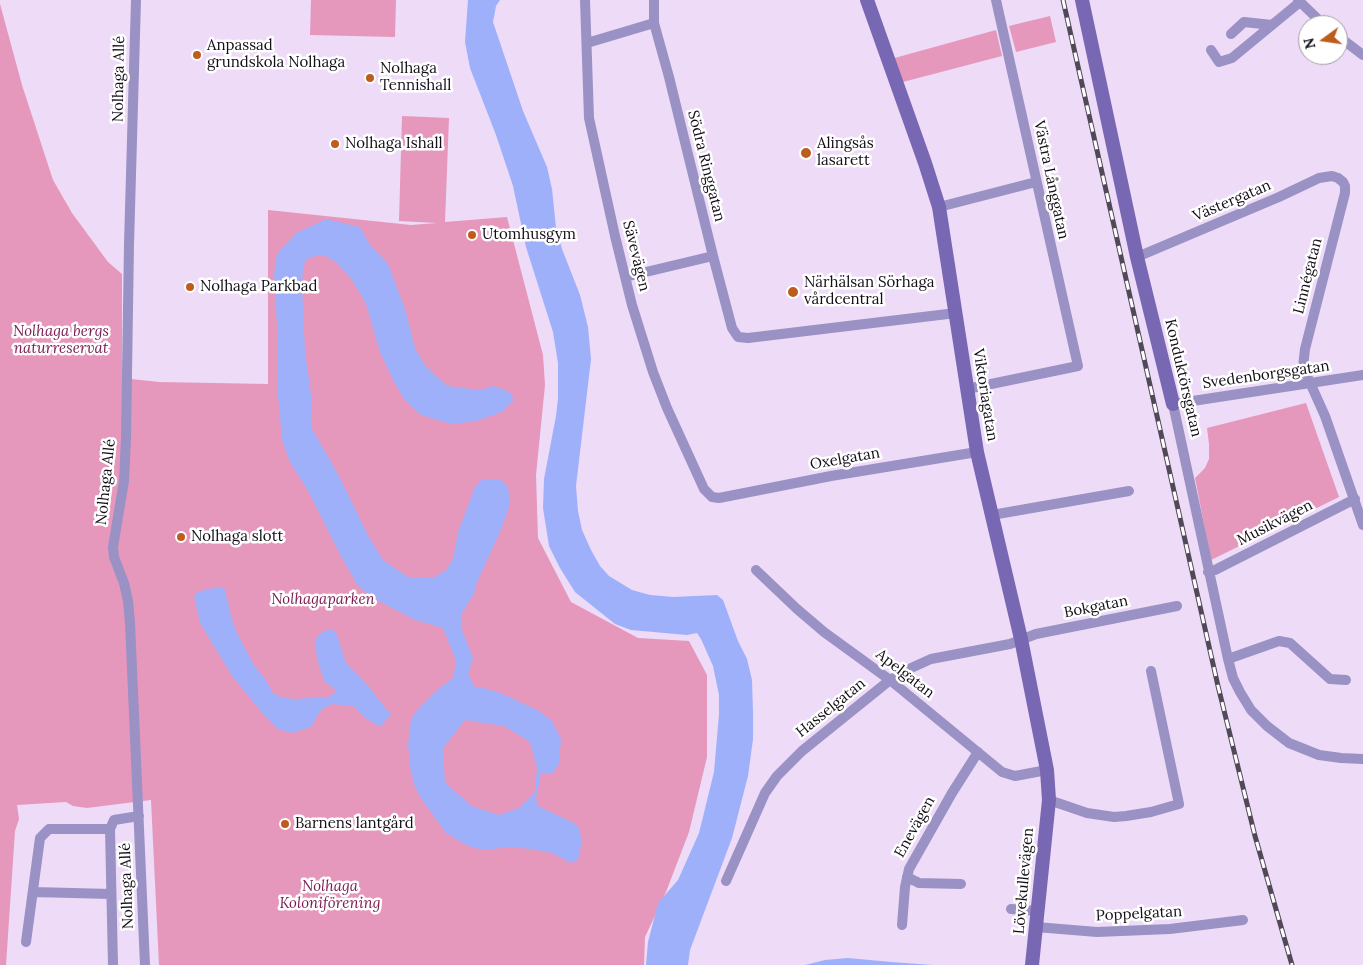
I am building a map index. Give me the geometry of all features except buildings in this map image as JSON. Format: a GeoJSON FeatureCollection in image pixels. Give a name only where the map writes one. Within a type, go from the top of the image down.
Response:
{"type":"FeatureCollection","features":[{"type":"Feature","properties":{"kind":"street","name":"Nolhaga Allé"},"geometry":{"type":"LineString","coordinates":[[136,0],[126,438],[124,481],[113,547],[114,557],[124,583],[130,623],[145,965]]}},
{"type":"Feature","properties":{"kind":"street","name":"Sävevägen"},"geometry":{"type":"LineString","coordinates":[[585,0],[589,118],[625,277],[653,372],[667,408],[704,489],[712,497],[719,498]]}},
{"type":"Feature","properties":{"kind":"street","name":"Södra Ringgatan"},"geometry":{"type":"LineString","coordinates":[[654,0],[654,23],[732,328],[738,337],[748,338],[956,313]]}},
{"type":"Feature","properties":{"kind":"street","name":"Viktoriagatan"},"geometry":{"type":"LineString","coordinates":[[868,0],[939,207],[977,452],[1020,639],[1047,770],[1049,800]]}},
{"type":"Feature","properties":{"kind":"street","name":"Västra Långgatan"},"geometry":{"type":"LineString","coordinates":[[967,389],[1078,366],[996,0]]}},
{"type":"Feature","properties":{"kind":"street","name":"Konduktörsgatan"},"geometry":{"type":"LineString","coordinates":[[1082,0],[1137,257],[1173,404],[1208,572],[1233,678],[1251,710],[1267,726],[1289,743],[1319,755],[1363,759]]}},
{"type":"Feature","properties":{"kind":"street"},"geometry":{"type":"LineString","coordinates":[[1211,50],[1219,62],[1232,58],[1299,1],[1314,15]]}},
{"type":"Feature","properties":{"kind":"street"},"geometry":{"type":"LineString","coordinates":[[1231,34],[1244,22],[1272,25]]}},
{"type":"Feature","properties":{"kind":"street"},"geometry":{"type":"LineString","coordinates":[[587,43],[654,23]]}},
{"type":"Feature","properties":{"kind":"street"},"geometry":{"type":"LineString","coordinates":[[1348,44],[1363,55]]}},
{"type":"Feature","properties":{"kind":"street","name":"Västergatan"},"geometry":{"type":"LineString","coordinates":[[1137,257],[1279,197],[1319,178],[1327,176],[1338,178]]}},
{"type":"Feature","properties":{"kind":"street","name":"Linnégatan"},"geometry":{"type":"LineString","coordinates":[[1338,178],[1345,186],[1345,193],[1305,349],[1304,370],[1355,499],[1363,525]]}},
{"type":"Feature","properties":{"kind":"street"},"geometry":{"type":"LineString","coordinates":[[939,207],[1036,182]]}},
{"type":"Feature","properties":{"kind":"street"},"geometry":{"type":"LineString","coordinates":[[625,277],[713,256]]}},
{"type":"Feature","properties":{"kind":"street","name":"Svedenborgsgatan"},"geometry":{"type":"LineString","coordinates":[[1173,404],[1363,376]]}},
{"type":"Feature","properties":{"kind":"street","name":"Oxelgatan"},"geometry":{"type":"LineString","coordinates":[[719,498],[831,476],[977,452]]}},
{"type":"Feature","properties":{"kind":"street"},"geometry":{"type":"LineString","coordinates":[[992,515],[1129,491]]}},
{"type":"Feature","properties":{"kind":"street","name":"Musikvägen"},"geometry":{"type":"LineString","coordinates":[[1208,572],[1355,499]]}},
{"type":"Feature","properties":{"kind":"street","name":"Apelgatan"},"geometry":{"type":"LineString","coordinates":[[756,570],[824,632],[890,680],[1002,772],[1015,776],[1047,770]]}},
{"type":"Feature","properties":{"kind":"street","name":"Bokgatan"},"geometry":{"type":"LineString","coordinates":[[1020,639],[1036,634],[1177,606]]}},
{"type":"Feature","properties":{"kind":"street","name":"Hasselgatan"},"geometry":{"type":"LineString","coordinates":[[726,881],[765,793],[777,776],[802,751],[890,680],[930,659],[1010,644],[1020,639]]}},
{"type":"Feature","properties":{"kind":"street"},"geometry":{"type":"LineString","coordinates":[[1228,659],[1279,641],[1290,643],[1330,679],[1346,680]]}},
{"type":"Feature","properties":{"kind":"street"},"geometry":{"type":"LineString","coordinates":[[1049,800],[1087,813],[1114,817],[1151,812],[1179,804],[1152,671]]}},
{"type":"Feature","properties":{"kind":"street","name":"Enevägen"},"geometry":{"type":"LineString","coordinates":[[902,925],[909,869],[952,793],[978,752]]}},
{"type":"Feature","properties":{"kind":"street","name":"Lövekullevägen"},"geometry":{"type":"LineString","coordinates":[[1032,965],[1049,800]]}},
{"type":"Feature","properties":{"kind":"street"},"geometry":{"type":"LineString","coordinates":[[113,965],[110,829],[114,820],[139,816]]}},
{"type":"Feature","properties":{"kind":"street"},"geometry":{"type":"LineString","coordinates":[[26,942],[40,838],[50,829],[110,829]]}},
{"type":"Feature","properties":{"kind":"street"},"geometry":{"type":"LineString","coordinates":[[907,877],[919,883],[961,884]]}},
{"type":"Feature","properties":{"kind":"street"},"geometry":{"type":"LineString","coordinates":[[33,892],[111,894]]}},
{"type":"Feature","properties":{"kind":"street"},"geometry":{"type":"LineString","coordinates":[[1011,908],[1037,911]]}},
{"type":"Feature","properties":{"kind":"street","name":"Poppelgatan"},"geometry":{"type":"LineString","coordinates":[[1036,927],[1098,932],[1170,929],[1243,920]]}},
{"type":"Feature","properties":{"kind":"green space"},"geometry":{"type":"Polygon","coordinates":[[[311,0],[396,0],[395,37],[310,35],[311,0]]]}},
{"type":"Feature","properties":{"kind":"green space","name":"Nolhagaparken"},"geometry":{"type":"Polygon","coordinates":[[[0,4],[22,85],[53,180],[72,213],[108,262],[122,274],[122,378],[159,382],[268,384],[268,210],[411,225],[437,223],[399,221],[402,116],[449,118],[445,222],[507,217],[543,355],[545,385],[536,475],[538,538],[571,602],[638,638],[689,641],[707,675],[707,757],[689,832],[666,892],[645,937],[644,965],[159,965],[151,800],[87,808],[73,806],[66,802],[17,805],[19,819],[15,831],[6,965],[0,965],[0,4]]]}},
{"type":"Feature","properties":{"kind":"green space"},"geometry":{"type":"Polygon","coordinates":[[[1050,16],[1056,42],[1016,52],[1009,26],[1050,16]]]}},
{"type":"Feature","properties":{"kind":"green space"},"geometry":{"type":"Polygon","coordinates":[[[996,30],[1002,56],[899,83],[891,59],[996,30]]]}},
{"type":"Feature","properties":{"kind":"green space"},"geometry":{"type":"Polygon","coordinates":[[[1306,403],[1339,497],[1211,560],[1195,478],[1205,468],[1209,459],[1207,428],[1306,403]]]}},
{"type":"Feature","properties":{"kind":"water"},"geometry":{"type":"Polygon","coordinates":[[[468,0],[500,0],[496,6],[493,22],[523,111],[547,167],[552,189],[556,228],[580,295],[588,327],[591,359],[576,486],[582,530],[600,566],[609,576],[632,590],[650,595],[673,597],[717,595],[723,600],[738,641],[747,659],[752,680],[753,739],[748,776],[732,838],[690,950],[688,965],[646,965],[648,942],[658,903],[678,880],[699,833],[714,772],[719,695],[713,666],[697,633],[687,635],[631,630],[615,624],[575,592],[549,546],[543,508],[544,479],[556,416],[558,363],[553,332],[526,247],[513,186],[470,68],[465,42],[468,0]]]}},
{"type":"Feature","properties":{"kind":"water"},"geometry":{"type":"Polygon","coordinates":[[[326,219],[360,227],[370,245],[388,264],[405,309],[415,348],[424,364],[448,386],[479,390],[494,386],[512,394],[513,401],[502,412],[476,421],[451,424],[421,415],[404,399],[393,380],[380,352],[366,304],[352,280],[337,263],[324,255],[307,259],[303,267],[302,285],[305,352],[311,394],[311,427],[383,560],[408,577],[433,578],[446,570],[453,559],[458,532],[475,487],[481,480],[499,479],[508,486],[510,504],[500,532],[477,582],[474,594],[462,613],[462,630],[473,658],[468,674],[475,687],[505,695],[539,711],[552,721],[561,739],[559,763],[553,774],[541,773],[536,799],[538,806],[572,822],[579,828],[582,841],[578,860],[571,863],[552,853],[531,849],[508,847],[484,850],[468,846],[446,833],[420,797],[414,784],[408,745],[411,719],[437,690],[453,678],[456,661],[443,628],[415,620],[373,598],[358,586],[308,491],[290,462],[282,440],[277,384],[278,343],[274,274],[277,254],[296,233],[326,219]],[[465,720],[443,748],[445,783],[472,806],[499,815],[519,808],[535,792],[537,768],[530,742],[504,726],[465,720]]]}},
{"type":"Feature","properties":{"kind":"water"},"geometry":{"type":"Polygon","coordinates":[[[224,587],[238,635],[254,665],[273,693],[281,697],[294,699],[328,697],[337,691],[324,681],[317,659],[315,640],[322,632],[331,629],[336,632],[346,663],[370,688],[391,715],[380,727],[364,717],[353,706],[332,704],[321,710],[311,727],[292,733],[278,729],[232,676],[200,623],[194,596],[198,592],[208,589],[224,587]]]}},
{"type":"Feature","properties":{"kind":"water"},"geometry":{"type":"Polygon","coordinates":[[[848,958],[933,965],[805,965],[825,960],[848,958]]]}},
{"type":"Feature","properties":{"kind":"railway"},"geometry":{"type":"LineString","coordinates":[[1063,0],[1218,686],[1255,836],[1292,965]]}},
{"type":"Feature","properties":{"kind":"place","name":"Anpassad grundskola Nolhaga"},"geometry":{"type":"Point","coordinates":[197,55]}},
{"type":"Feature","properties":{"kind":"place","name":"Nolhaga Tennishall"},"geometry":{"type":"Point","coordinates":[370,78]}},
{"type":"Feature","properties":{"kind":"place","name":"Nolhaga Ishall"},"geometry":{"type":"Point","coordinates":[335,144]}},
{"type":"Feature","properties":{"kind":"place","name":"Alingsås lasarett"},"geometry":{"type":"Point","coordinates":[806,153]}},
{"type":"Feature","properties":{"kind":"place","name":"Utomhusgym"},"geometry":{"type":"Point","coordinates":[472,235]}},
{"type":"Feature","properties":{"kind":"place","name":"Nolhaga Parkbad"},"geometry":{"type":"Point","coordinates":[190,287]}},
{"type":"Feature","properties":{"kind":"place","name":"Närhälsan Sörhaga vårdcentral"},"geometry":{"type":"Point","coordinates":[793,292]}},
{"type":"Feature","properties":{"kind":"place","name":"Nolhaga slott"},"geometry":{"type":"Point","coordinates":[181,537]}},
{"type":"Feature","properties":{"kind":"place","name":"Barnens lantgård"},"geometry":{"type":"Point","coordinates":[285,824]}},
{"type":"Feature","properties":{"kind":"park label","name":"Nolhaga bergs naturreservat"},"geometry":{"type":"Point","coordinates":[61,340]}},
{"type":"Feature","properties":{"kind":"park label","name":"Nolhaga Koloniförening"},"geometry":{"type":"Point","coordinates":[330,896]}}]}
